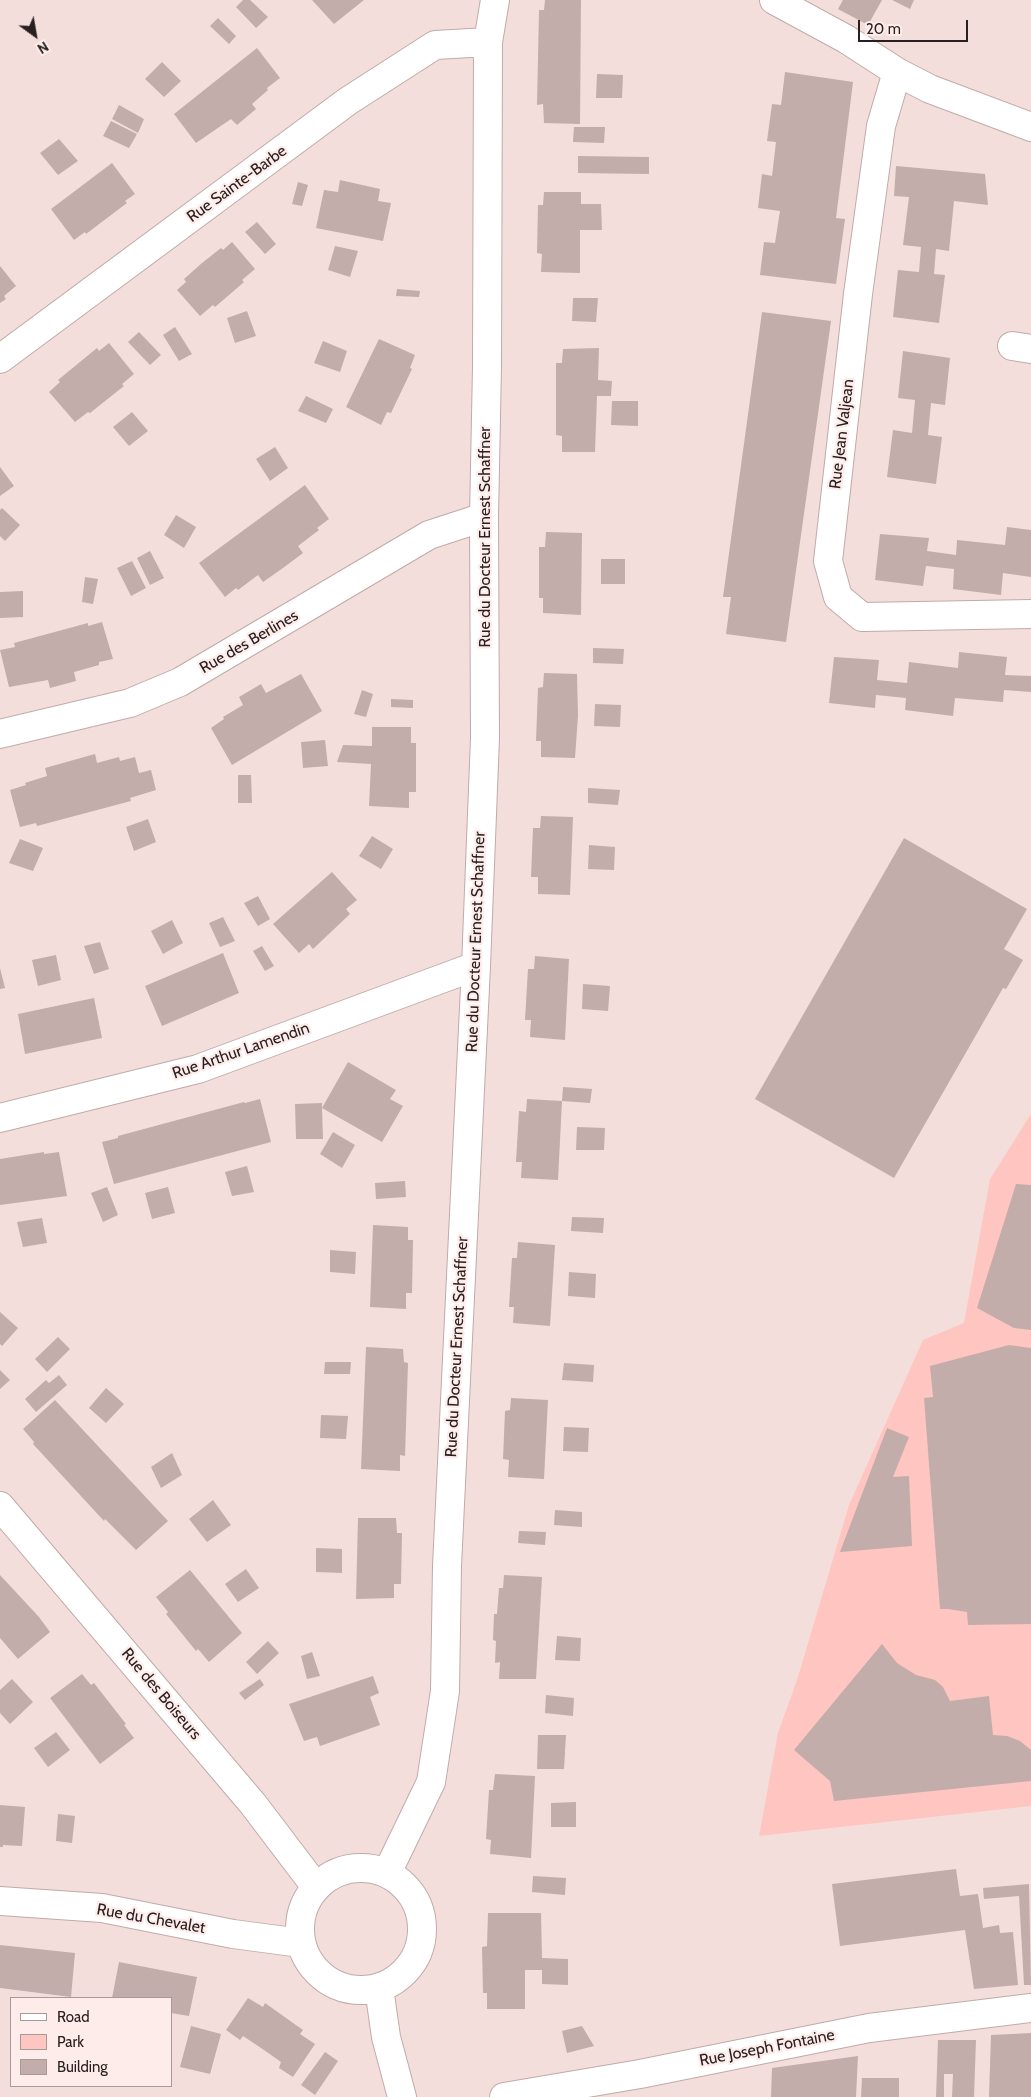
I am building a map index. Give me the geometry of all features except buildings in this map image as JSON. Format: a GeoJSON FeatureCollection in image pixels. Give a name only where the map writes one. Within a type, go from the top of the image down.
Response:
{"type":"FeatureCollection","features":[{"type":"Feature","properties":{"kind":"street","name":"Rue du Docteur Ernest Schaffner"},"geometry":{"type":"LineString","coordinates":[[387,1874],[431,1782],[445,1691],[446,1566],[476,966],[485,738],[484,517],[487,367],[488,42],[495,0]]}},
{"type":"Feature","properties":{"kind":"street"},"geometry":{"type":"LineString","coordinates":[[774,0],[846,40],[897,72],[930,89],[1031,127]]}},
{"type":"Feature","properties":{"kind":"street","name":"Rue Sainte-Barbe"},"geometry":{"type":"LineString","coordinates":[[0,359],[348,102],[435,45],[488,42]]}},
{"type":"Feature","properties":{"kind":"street","name":"Rue Jean Valjean"},"geometry":{"type":"LineString","coordinates":[[897,72],[882,126],[858,294],[828,560],[838,597],[862,617],[1031,614]]}},
{"type":"Feature","properties":{"kind":"street","name":"Rue des Berlines"},"geometry":{"type":"LineString","coordinates":[[0,734],[130,703],[180,682],[429,535],[484,517]]}},
{"type":"Feature","properties":{"kind":"street","name":"Rue Arthur Lamendin"},"geometry":{"type":"LineString","coordinates":[[0,1118],[198,1069],[476,966]]}},
{"type":"Feature","properties":{"kind":"street","name":"Rue des Boiseurs"},"geometry":{"type":"LineString","coordinates":[[0,1506],[253,1804],[316,1887]]}},
{"type":"Feature","properties":{"kind":"street"},"geometry":{"type":"LineString","coordinates":[[349,1868],[369,1868],[387,1874],[403,1884],[414,1898],[421,1915],[423,1934],[418,1952],[409,1968],[396,1980],[379,1988],[359,1990],[339,1987],[322,1977],[309,1961],[301,1943],[302,1913],[307,1900],[316,1887],[331,1876],[349,1868]]}},
{"type":"Feature","properties":{"kind":"street","name":"Rue du Chevalet"},"geometry":{"type":"LineString","coordinates":[[0,1901],[102,1908],[233,1934],[301,1943]]}},
{"type":"Feature","properties":{"kind":"street"},"geometry":{"type":"LineString","coordinates":[[379,1988],[386,2037],[402,2097]]}},
{"type":"Feature","properties":{"kind":"street","name":"Rue Joseph Fontaine"},"geometry":{"type":"LineString","coordinates":[[504,2097],[640,2074],[869,2028],[1031,2008]]}},
{"type":"Feature","properties":{"kind":"green space"},"geometry":{"type":"Polygon","coordinates":[[[1031,1114],[1031,1806],[759,1836],[778,1733],[798,1677],[849,1505],[923,1340],[964,1323],[990,1179],[1031,1114]]]}}]}
